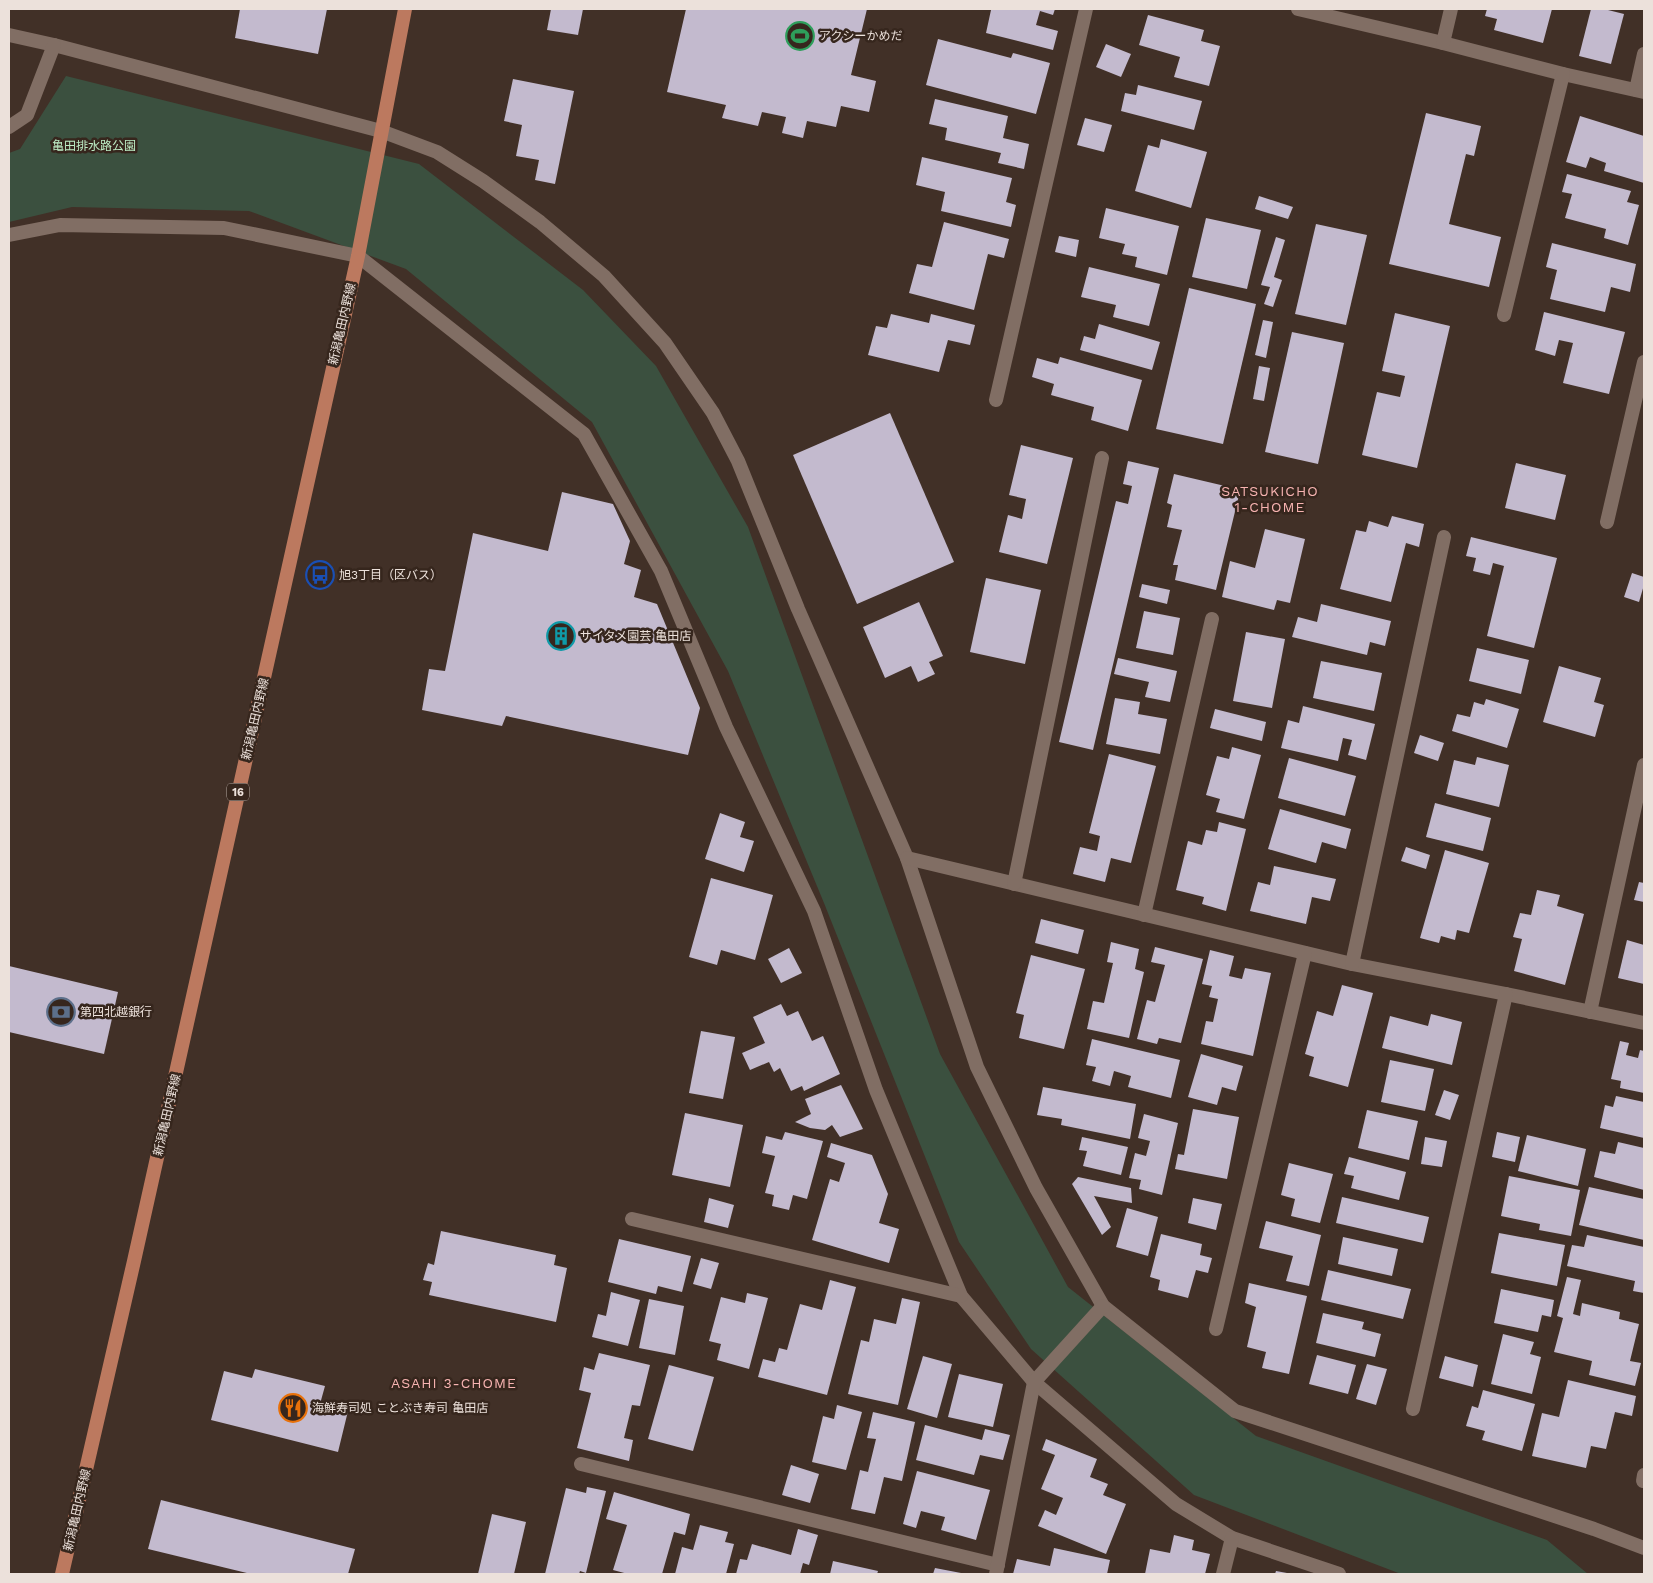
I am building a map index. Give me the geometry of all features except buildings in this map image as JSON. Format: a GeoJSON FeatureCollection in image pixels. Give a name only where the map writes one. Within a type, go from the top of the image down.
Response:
{"type":"FeatureCollection","features":[{"type":"Feature","properties":{"kind":"main road","name":"新潟亀田内野線"},"geometry":{"type":"LineString","coordinates":[[62,1574],[358,256],[405,9]]}},
{"type":"Feature","properties":{"kind":"street"},"geometry":{"type":"LineString","coordinates":[[996,400],[1086,9]]}},
{"type":"Feature","properties":{"kind":"street"},"geometry":{"type":"LineString","coordinates":[[1298,9],[1640,91],[1644,54]]}},
{"type":"Feature","properties":{"kind":"street"},"geometry":{"type":"LineString","coordinates":[[1443,43],[1451,9]]}},
{"type":"Feature","properties":{"kind":"street"},"geometry":{"type":"LineString","coordinates":[[9,35],[54,44],[381,131],[437,152],[483,181],[540,222],[604,276],[665,343],[713,413],[738,461],[798,609],[907,858],[977,1067],[1036,1188],[1104,1306],[1235,1411],[1644,1548]]}},
{"type":"Feature","properties":{"kind":"street"},"geometry":{"type":"LineString","coordinates":[[9,127],[27,115],[54,44]]}},
{"type":"Feature","properties":{"kind":"street"},"geometry":{"type":"LineString","coordinates":[[1504,316],[1563,74]]}},
{"type":"Feature","properties":{"kind":"street"},"geometry":{"type":"LineString","coordinates":[[9,235],[60,225],[224,228],[358,256],[584,434],[661,570],[726,727],[814,911],[876,1090],[961,1296],[1034,1382],[1176,1504],[1232,1538],[1339,1574]]}},
{"type":"Feature","properties":{"kind":"street"},"geometry":{"type":"LineString","coordinates":[[1607,522],[1644,362]]}},
{"type":"Feature","properties":{"kind":"street"},"geometry":{"type":"LineString","coordinates":[[1014,884],[1102,458]]}},
{"type":"Feature","properties":{"kind":"street"},"geometry":{"type":"LineString","coordinates":[[1352,964],[1444,537]]}},
{"type":"Feature","properties":{"kind":"street"},"geometry":{"type":"LineString","coordinates":[[1144,915],[1212,619]]}},
{"type":"Feature","properties":{"kind":"street"},"geometry":{"type":"LineString","coordinates":[[1590,1012],[1644,765]]}},
{"type":"Feature","properties":{"kind":"street"},"geometry":{"type":"LineString","coordinates":[[907,858],[1352,964],[1644,1023]]}},
{"type":"Feature","properties":{"kind":"street"},"geometry":{"type":"LineString","coordinates":[[1216,1329],[1305,953]]}},
{"type":"Feature","properties":{"kind":"street"},"geometry":{"type":"LineString","coordinates":[[1413,1409],[1506,994]]}},
{"type":"Feature","properties":{"kind":"street"},"geometry":{"type":"LineString","coordinates":[[632,1219],[961,1296]]}},
{"type":"Feature","properties":{"kind":"street"},"geometry":{"type":"LineString","coordinates":[[581,1464],[997,1570],[1034,1382],[1104,1306]]}},
{"type":"Feature","properties":{"kind":"street"},"geometry":{"type":"LineString","coordinates":[[1223,1574],[1232,1538]]}},
{"type":"Feature","properties":{"kind":"green space","name":"亀田排水路公園"},"geometry":{"type":"Polygon","coordinates":[[[66,76],[419,164],[583,290],[656,366],[748,527],[940,1054],[1068,1287],[1256,1436],[1547,1540],[1588,1574],[1401,1574],[1194,1495],[1031,1349],[959,1242],[824,903],[728,671],[592,422],[406,269],[249,211],[72,207],[9,222],[9,153],[20,149],[66,76]]]}},
{"type":"Feature","properties":{"kind":"place","name":"アクシーかめだ"},"geometry":{"type":"Point","coordinates":[800,36]}},
{"type":"Feature","properties":{"kind":"place","name":"旭3丁目（区バス）"},"geometry":{"type":"Point","coordinates":[320,575]}},
{"type":"Feature","properties":{"kind":"place","name":"サイタメ園芸 亀田店"},"geometry":{"type":"Point","coordinates":[561,636]}},
{"type":"Feature","properties":{"kind":"place","name":"第四北越銀行"},"geometry":{"type":"Point","coordinates":[61,1012]}},
{"type":"Feature","properties":{"kind":"place","name":"海鮮寿司処 ことぶき寿司 亀田店"},"geometry":{"type":"Point","coordinates":[293,1408]}},
{"type":"Feature","properties":{"kind":"district","name":"SATSUKICHO 1-CHOME"},"geometry":{"type":"Point","coordinates":[1270,500]}},
{"type":"Feature","properties":{"kind":"district","name":"ASAHI 3-CHOME"},"geometry":{"type":"Point","coordinates":[454,1383]}}]}
